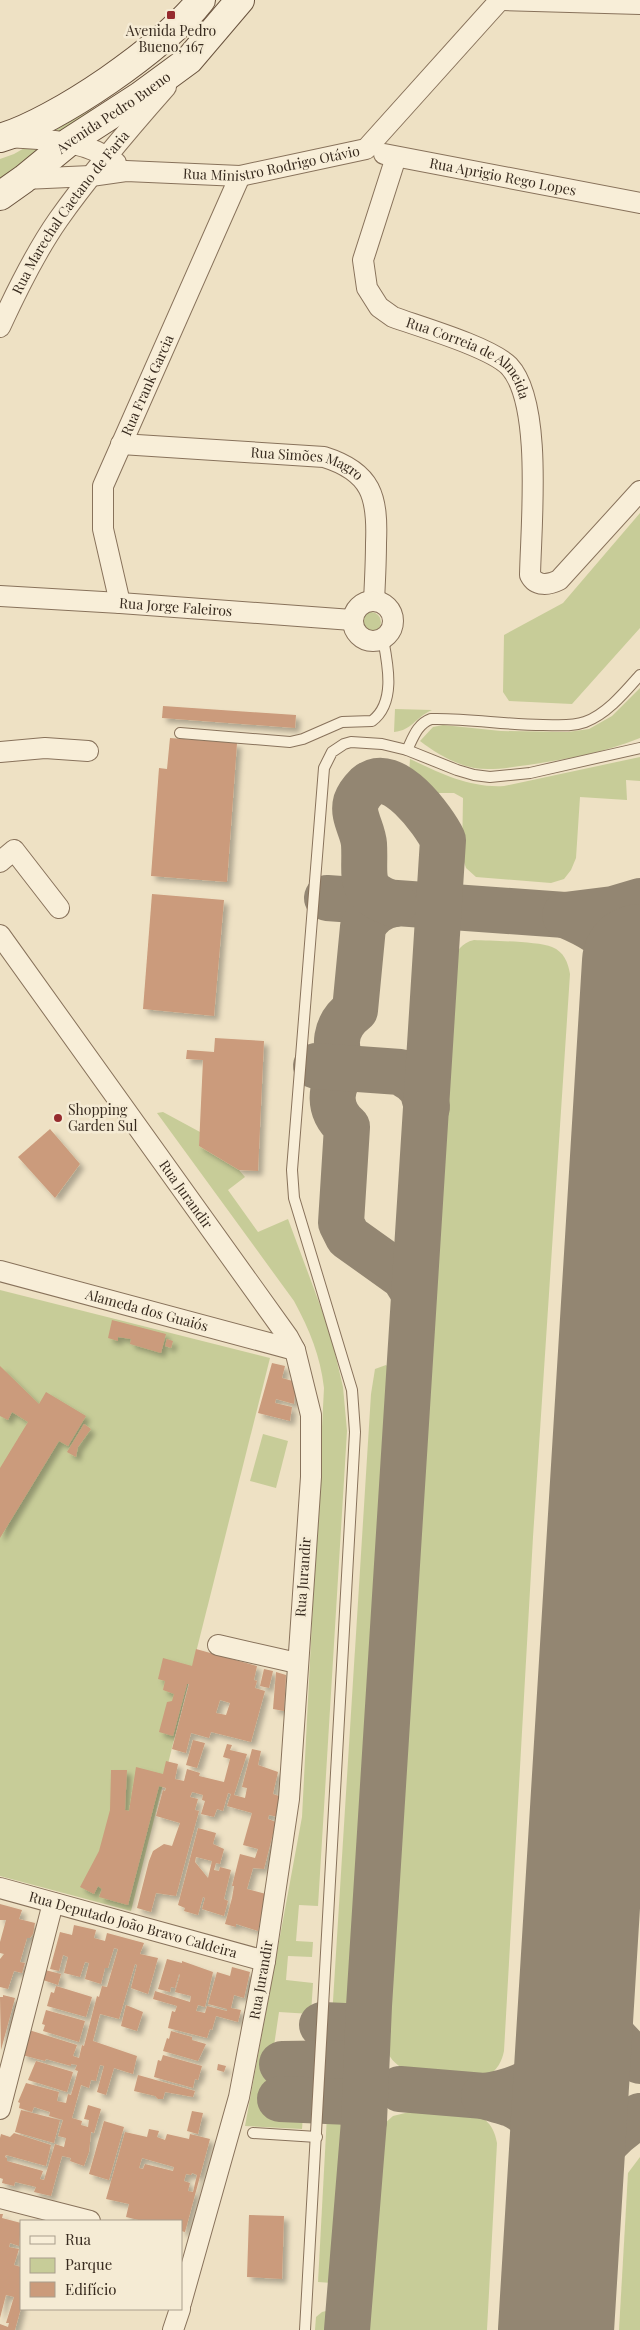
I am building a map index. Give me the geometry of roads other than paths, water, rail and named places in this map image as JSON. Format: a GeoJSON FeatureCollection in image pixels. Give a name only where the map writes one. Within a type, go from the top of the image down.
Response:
{"type":"FeatureCollection","features":[{"type":"Feature","properties":{"kind":"main road"},"geometry":{"type":"LineString","coordinates":[[2,137],[43,120],[102,83],[162,40],[192,12],[201,0]]}},
{"type":"Feature","properties":{"kind":"main road","name":"Avenida Pedro Bueno"},"geometry":{"type":"LineString","coordinates":[[0,196],[24,180],[69,142],[140,96],[189,60],[240,0]]}},
{"type":"Feature","properties":{"kind":"street"},"geometry":{"type":"LineString","coordinates":[[501,0],[640,4]]}},
{"type":"Feature","properties":{"kind":"street","name":"Rua Ministro Rodrigo Otávio"},"geometry":{"type":"LineString","coordinates":[[24,180],[91,176],[126,171],[240,176],[366,149],[501,0]]}},
{"type":"Feature","properties":{"kind":"street","name":"Rua Marechal Caetano de Faria"},"geometry":{"type":"LineString","coordinates":[[0,326],[25,274],[58,221],[106,155],[189,60]]}},
{"type":"Feature","properties":{"kind":"street"},"geometry":{"type":"LineString","coordinates":[[2,137],[69,142],[106,155],[126,171]]}},
{"type":"Feature","properties":{"kind":"street","name":"Rua Aprigio Rego Lopes"},"geometry":{"type":"LineString","coordinates":[[366,149],[396,157],[640,203]]}},
{"type":"Feature","properties":{"kind":"street","name":"Rua Correia de Almeida"},"geometry":{"type":"LineString","coordinates":[[396,157],[363,260],[367,288],[379,307],[393,318],[491,353],[508,365],[520,382],[527,404],[532,439],[530,575],[532,579],[540,583],[551,584],[559,580],[640,491]]}},
{"type":"Feature","properties":{"kind":"street","name":"Rua Frank Garcia"},"geometry":{"type":"LineString","coordinates":[[120,603],[103,529],[103,486],[240,176]]}},
{"type":"Feature","properties":{"kind":"street","name":"Rua Simões Magro"},"geometry":{"type":"LineString","coordinates":[[121,444],[324,458],[352,469],[369,486],[374,497],[377,518],[374,601]]}},
{"type":"Feature","properties":{"kind":"street","name":"Rua Jorge Faleiros"},"geometry":{"type":"LineString","coordinates":[[0,596],[352,620]]}},
{"type":"Feature","properties":{"kind":"street"},"geometry":{"type":"LineString","coordinates":[[374,601],[387,607],[391,613],[392,628],[382,639],[374,641],[359,636],[354,629],[352,620],[362,604],[374,601]]}},
{"type":"Feature","properties":{"kind":"street"},"geometry":{"type":"LineString","coordinates":[[0,752],[45,748],[88,751]]}},
{"type":"Feature","properties":{"kind":"street"},"geometry":{"type":"LineString","coordinates":[[0,862],[14,850],[59,908]]}},
{"type":"Feature","properties":{"kind":"street","name":"Rua Jurandir"},"geometry":{"type":"LineString","coordinates":[[0,935],[278,1321],[295,1350],[311,1415],[311,1477],[289,1798],[265,1961],[239,2097],[190,2248],[182,2297]]}},
{"type":"Feature","properties":{"kind":"street","name":"Alameda dos Guaiós"},"geometry":{"type":"LineString","coordinates":[[0,1271],[295,1350]]}},
{"type":"Feature","properties":{"kind":"street"},"geometry":{"type":"LineString","coordinates":[[218,1645],[297,1663]]}},
{"type":"Feature","properties":{"kind":"street","name":"Rua Deputado João Bravo Caldeira"},"geometry":{"type":"LineString","coordinates":[[0,1888],[265,1961]]}},
{"type":"Feature","properties":{"kind":"street"},"geometry":{"type":"LineString","coordinates":[[0,2109],[53,1903]]}},
{"type":"Feature","properties":{"kind":"street"},"geometry":{"type":"LineString","coordinates":[[0,2198],[86,2220]]}},
{"type":"Feature","properties":{"kind":"street"},"geometry":{"type":"LineString","coordinates":[[173,2330],[180,2310]]}},
{"type":"Feature","properties":{"kind":"lane"},"geometry":{"type":"LineString","coordinates":[[180,733],[290,742],[303,739],[342,722],[372,721],[385,708],[388,685],[382,639]]}},
{"type":"Feature","properties":{"kind":"lane"},"geometry":{"type":"LineString","coordinates":[[407,750],[418,729],[424,722],[431,720],[503,725],[567,726],[585,722],[604,710],[640,675]]}},
{"type":"Feature","properties":{"kind":"lane"},"geometry":{"type":"LineString","coordinates":[[306,2330],[355,1432],[352,1390],[294,1198],[292,1170],[324,768],[332,752],[344,744],[352,742],[382,744],[407,750],[466,773],[490,777],[530,773],[640,748]]}},
{"type":"Feature","properties":{"kind":"lane"},"geometry":{"type":"LineString","coordinates":[[253,2133],[317,2137]]}},
{"type":"Feature","properties":{"kind":"place","name":"Avenida Pedro Bueno, 167"},"geometry":{"type":"Point","coordinates":[171,15]}},
{"type":"Feature","properties":{"kind":"place","name":"Shopping Garden Sul"},"geometry":{"type":"Point","coordinates":[58,1118]}}]}
